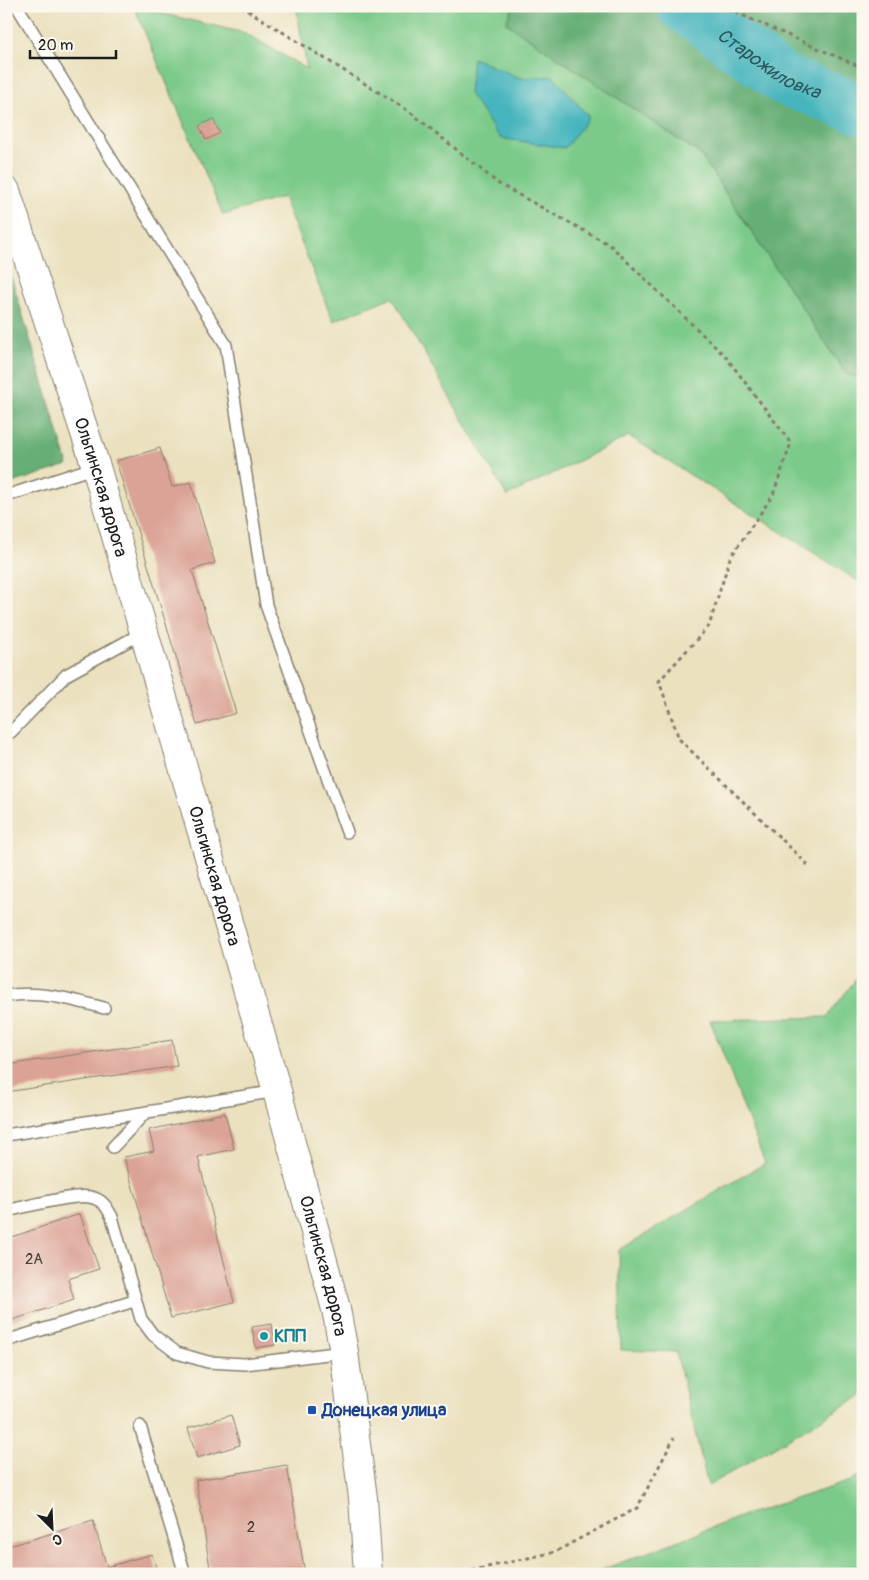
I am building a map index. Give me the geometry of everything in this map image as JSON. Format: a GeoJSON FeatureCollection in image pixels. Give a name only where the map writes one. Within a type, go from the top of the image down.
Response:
{"type":"FeatureCollection","features":[{"type":"Feature","properties":{"kind":"street","name":"Ольгинская дорога"},"geometry":{"type":"LineString","coordinates":[[6,191],[96,467],[277,1091],[336,1310],[344,1352],[363,1498],[368,1574]]}},
{"type":"Feature","properties":{"kind":"lane"},"geometry":{"type":"LineString","coordinates":[[17,6],[226,345],[266,605],[347,832]]}},
{"type":"Feature","properties":{"kind":"lane"},"geometry":{"type":"LineString","coordinates":[[6,496],[96,467]]}},
{"type":"Feature","properties":{"kind":"lane"},"geometry":{"type":"LineString","coordinates":[[6,733],[11,732],[66,675],[144,632]]}},
{"type":"Feature","properties":{"kind":"lane"},"geometry":{"type":"LineString","coordinates":[[6,996],[17,994],[55,996],[104,1008]]}},
{"type":"Feature","properties":{"kind":"lane"},"geometry":{"type":"LineString","coordinates":[[6,1135],[277,1091]]}},
{"type":"Feature","properties":{"kind":"lane"},"geometry":{"type":"LineString","coordinates":[[113,1147],[146,1112]]}},
{"type":"Feature","properties":{"kind":"lane"},"geometry":{"type":"LineString","coordinates":[[6,1211],[76,1197],[90,1197],[100,1200],[107,1206],[112,1217],[134,1301],[141,1319],[153,1335],[177,1354],[208,1362],[245,1364],[344,1352]]}},
{"type":"Feature","properties":{"kind":"lane"},"geometry":{"type":"LineString","coordinates":[[6,1341],[134,1301]]}},
{"type":"Feature","properties":{"kind":"lane"},"geometry":{"type":"LineString","coordinates":[[140,1426],[185,1574]]}},
{"type":"Feature","properties":{"kind":"path"},"geometry":{"type":"LineString","coordinates":[[241,6],[410,112],[499,184],[610,245],[726,357],[791,443],[773,495],[730,558],[709,626],[659,682],[679,740],[810,866]]}},
{"type":"Feature","properties":{"kind":"path"},"geometry":{"type":"LineString","coordinates":[[721,6],[863,68]]}},
{"type":"Feature","properties":{"kind":"path"},"geometry":{"type":"LineString","coordinates":[[456,1574],[555,1552],[637,1508],[674,1438]]}},
{"type":"Feature","properties":{"kind":"green space"},"geometry":{"type":"Polygon","coordinates":[[[296,6],[513,6],[507,23],[700,154],[846,374],[863,378],[863,584],[629,436],[507,496],[392,297],[333,321],[283,197],[223,215],[134,7],[245,33],[307,69],[296,6]]]}},
{"type":"Feature","properties":{"kind":"green space"},"geometry":{"type":"Polygon","coordinates":[[[513,6],[863,6],[863,378],[846,374],[700,154],[506,23],[513,6]]]}},
{"type":"Feature","properties":{"kind":"green space"},"geometry":{"type":"Polygon","coordinates":[[[6,260],[68,465],[6,485],[6,260]]]}},
{"type":"Feature","properties":{"kind":"green space"},"geometry":{"type":"Polygon","coordinates":[[[863,970],[863,1396],[708,1486],[676,1352],[621,1350],[619,1250],[765,1163],[710,1020],[827,1017],[863,970]]]}},
{"type":"Feature","properties":{"kind":"green space"},"geometry":{"type":"Polygon","coordinates":[[[863,1473],[863,1574],[591,1574],[745,1515],[851,1481],[863,1473]]]}},
{"type":"Feature","properties":{"kind":"water"},"geometry":{"type":"Polygon","coordinates":[[[473,58],[520,78],[553,76],[589,117],[565,148],[500,138],[469,93],[473,58]]]}},
{"type":"Feature","properties":{"kind":"building"},"geometry":{"type":"Polygon","coordinates":[[[213,119],[220,133],[206,140],[199,126],[213,119]]]}},
{"type":"Feature","properties":{"kind":"building"},"geometry":{"type":"Polygon","coordinates":[[[160,448],[172,487],[191,482],[215,563],[192,570],[236,713],[197,725],[116,461],[160,448]]]}},
{"type":"Feature","properties":{"kind":"building"},"geometry":{"type":"Polygon","coordinates":[[[172,1040],[177,1066],[6,1092],[6,1065],[172,1040]]]}},
{"type":"Feature","properties":{"kind":"building"},"geometry":{"type":"Polygon","coordinates":[[[225,1113],[234,1149],[198,1157],[234,1302],[171,1318],[124,1157],[154,1151],[149,1130],[225,1113]]]}},
{"type":"Feature","properties":{"kind":"building"},"geometry":{"type":"Polygon","coordinates":[[[80,1214],[99,1269],[68,1279],[74,1300],[6,1322],[6,1239],[80,1214]]]}},
{"type":"Feature","properties":{"kind":"building","name":"КПП"},"geometry":{"type":"Polygon","coordinates":[[[272,1324],[275,1345],[256,1348],[252,1327],[272,1324]]]}},
{"type":"Feature","properties":{"kind":"building"},"geometry":{"type":"Polygon","coordinates":[[[231,1415],[240,1445],[197,1458],[188,1428],[231,1415]]]}},
{"type":"Feature","properties":{"kind":"building"},"geometry":{"type":"Polygon","coordinates":[[[287,1465],[305,1574],[211,1574],[196,1480],[287,1465]]]}},
{"type":"Feature","properties":{"kind":"building"},"geometry":{"type":"Polygon","coordinates":[[[93,1521],[107,1567],[152,1554],[158,1574],[6,1574],[6,1547],[93,1521]]]}},
{"type":"Feature","properties":{"kind":"waterway","name":"Старожиловка"},"geometry":{"type":"LineString","coordinates":[[682,6],[785,80],[863,110]]}},
{"type":"Feature","properties":{"kind":"place","name":"КПП"},"geometry":{"type":"Point","coordinates":[264,1336]}},
{"type":"Feature","properties":{"kind":"place","name":"Донецкая улица"},"geometry":{"type":"Point","coordinates":[312,1410]}}]}
